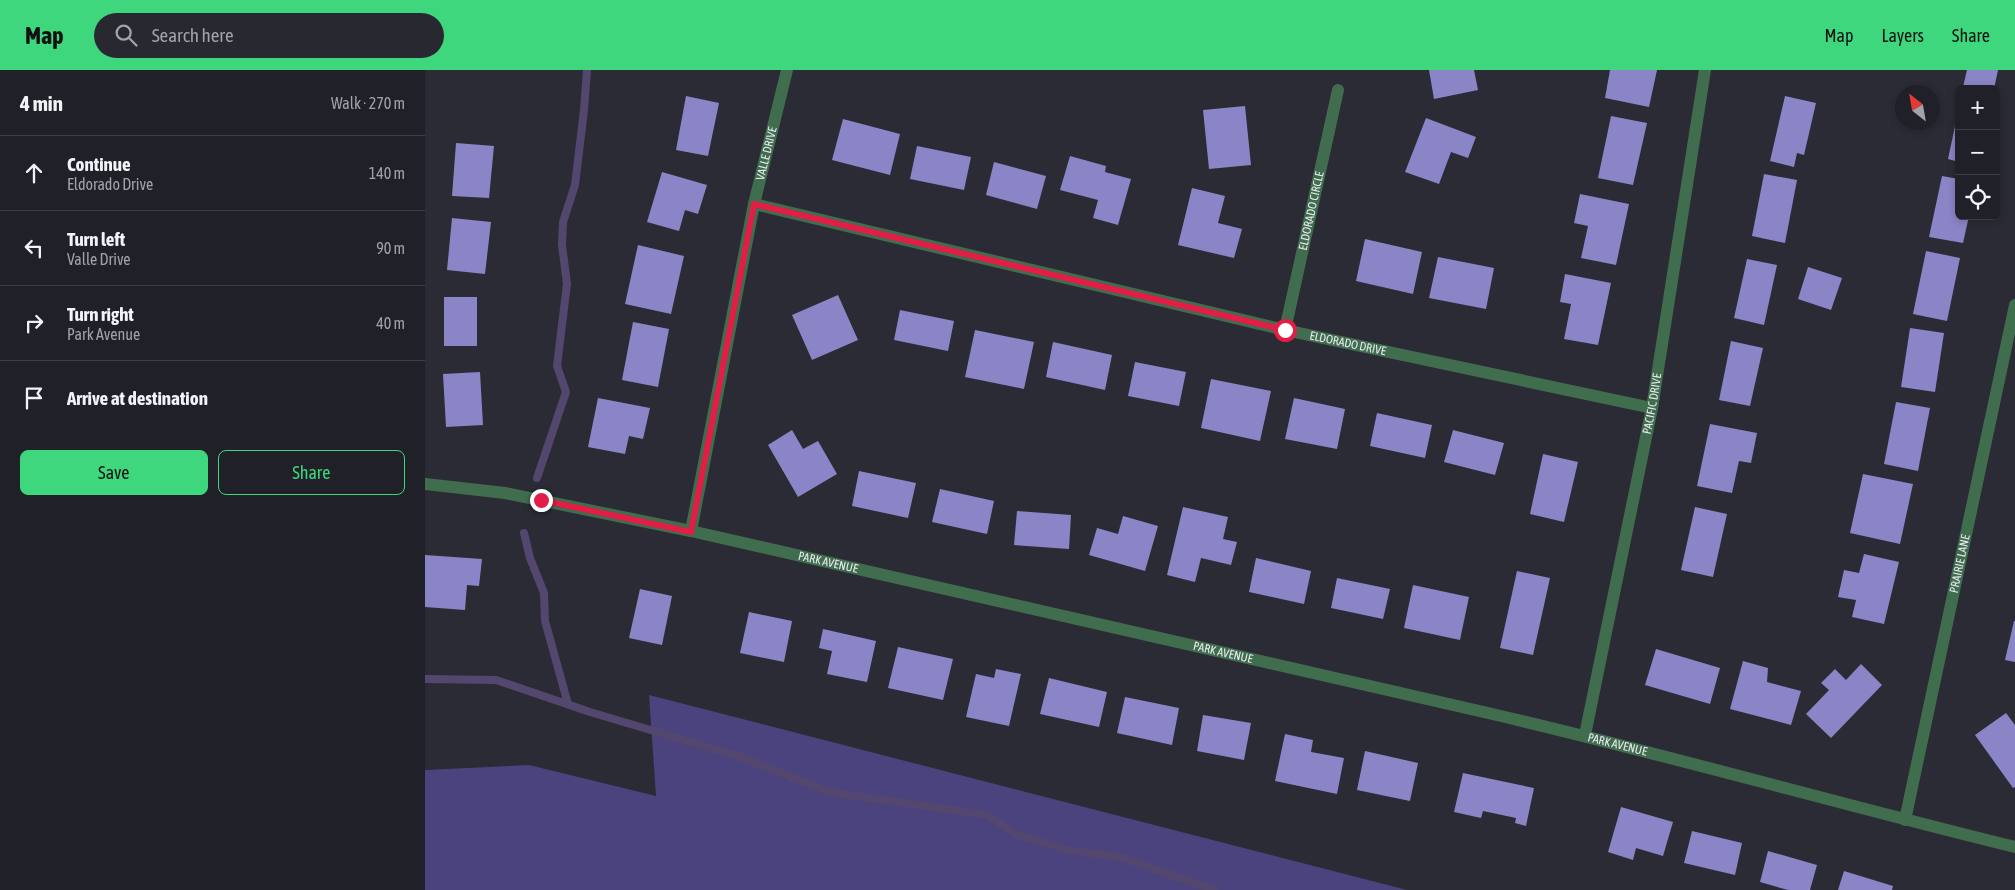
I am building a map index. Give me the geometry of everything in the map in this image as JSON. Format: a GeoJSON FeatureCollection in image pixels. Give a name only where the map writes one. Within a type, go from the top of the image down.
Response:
{"type":"FeatureCollection","features":[{"type":"Feature","properties":{"kind":"street","name":"VALLE DRIVE"},"geometry":{"type":"LineString","coordinates":[[691,532],[754,204],[787,70]]}},
{"type":"Feature","properties":{"kind":"street","name":"PACIFIC DRIVE"},"geometry":{"type":"LineString","coordinates":[[1585,735],[1652,408],[1705,70]]}},
{"type":"Feature","properties":{"kind":"street","name":"ELDORADO CIRCLE"},"geometry":{"type":"LineString","coordinates":[[1285,330],[1338,90]]}},
{"type":"Feature","properties":{"kind":"street","name":"ELDORADO DRIVE"},"geometry":{"type":"LineString","coordinates":[[754,204],[1285,330],[1652,408]]}},
{"type":"Feature","properties":{"kind":"street","name":"PRAIRIE LANE"},"geometry":{"type":"LineString","coordinates":[[1905,820],[2015,305]]}},
{"type":"Feature","properties":{"kind":"street","name":"PARK AVENUE"},"geometry":{"type":"LineString","coordinates":[[425,484],[505,493],[691,532],[1585,735],[1905,820],[2015,847]]}},
{"type":"Feature","properties":{"kind":"shaded area"},"geometry":{"type":"Polygon","coordinates":[[[649,695],[1407,890],[425,890],[425,770],[529,765],[656,796],[649,695]]]}},
{"type":"Feature","properties":{"kind":"building"},"geometry":{"type":"Polygon","coordinates":[[[1429,70],[1474,70],[1478,90],[1434,99],[1429,70]]]}},
{"type":"Feature","properties":{"kind":"building"},"geometry":{"type":"Polygon","coordinates":[[[1610,70],[1657,70],[1649,107],[1605,98],[1610,70]]]}},
{"type":"Feature","properties":{"kind":"building"},"geometry":{"type":"Polygon","coordinates":[[[1967,70],[1998,70],[1995,85],[1963,85],[1967,70]]]}},
{"type":"Feature","properties":{"kind":"building"},"geometry":{"type":"Polygon","coordinates":[[[686,96],[719,103],[708,156],[676,150],[686,96]]]}},
{"type":"Feature","properties":{"kind":"building"},"geometry":{"type":"Polygon","coordinates":[[[1785,96],[1816,103],[1804,155],[1797,153],[1794,167],[1770,161],[1785,96]]]}},
{"type":"Feature","properties":{"kind":"building"},"geometry":{"type":"Polygon","coordinates":[[[1245,106],[1251,165],[1209,169],[1203,110],[1245,106]]]}},
{"type":"Feature","properties":{"kind":"building"},"geometry":{"type":"Polygon","coordinates":[[[1611,116],[1647,123],[1633,185],[1598,178],[1611,116]]]}},
{"type":"Feature","properties":{"kind":"building"},"geometry":{"type":"Polygon","coordinates":[[[1426,118],[1476,137],[1468,158],[1451,152],[1439,184],[1405,172],[1426,118]]]}},
{"type":"Feature","properties":{"kind":"building"},"geometry":{"type":"Polygon","coordinates":[[[843,119],[900,134],[890,175],[832,160],[843,119]]]}},
{"type":"Feature","properties":{"kind":"building"},"geometry":{"type":"Polygon","coordinates":[[[1955,126],[1955,161],[1948,159],[1955,126]]]}},
{"type":"Feature","properties":{"kind":"building"},"geometry":{"type":"Polygon","coordinates":[[[456,143],[494,146],[489,198],[452,196],[456,143]]]}},
{"type":"Feature","properties":{"kind":"building"},"geometry":{"type":"Polygon","coordinates":[[[917,146],[971,157],[964,190],[910,179],[917,146]]]}},
{"type":"Feature","properties":{"kind":"building"},"geometry":{"type":"Polygon","coordinates":[[[1070,156],[1106,166],[1105,172],[1131,179],[1118,225],[1093,218],[1098,200],[1060,190],[1070,156]]]}},
{"type":"Feature","properties":{"kind":"building"},"geometry":{"type":"Polygon","coordinates":[[[994,162],[1046,176],[1037,209],[986,195],[994,162]]]}},
{"type":"Feature","properties":{"kind":"building"},"geometry":{"type":"Polygon","coordinates":[[[662,172],[707,185],[698,214],[685,210],[679,231],[647,222],[662,172]]]}},
{"type":"Feature","properties":{"kind":"building"},"geometry":{"type":"Polygon","coordinates":[[[1764,174],[1797,180],[1785,243],[1752,236],[1764,174]]]}},
{"type":"Feature","properties":{"kind":"building"},"geometry":{"type":"Polygon","coordinates":[[[1942,176],[1955,178],[1955,220],[1968,220],[1963,243],[1929,237],[1942,176]]]}},
{"type":"Feature","properties":{"kind":"building"},"geometry":{"type":"Polygon","coordinates":[[[1192,188],[1225,196],[1218,223],[1242,229],[1234,258],[1178,245],[1192,188]]]}},
{"type":"Feature","properties":{"kind":"building"},"geometry":{"type":"Polygon","coordinates":[[[1580,194],[1629,204],[1616,265],[1581,258],[1588,226],[1574,223],[1580,194]]]}},
{"type":"Feature","properties":{"kind":"building"},"geometry":{"type":"Polygon","coordinates":[[[452,218],[491,222],[485,274],[447,270],[452,218]]]}},
{"type":"Feature","properties":{"kind":"building"},"geometry":{"type":"Polygon","coordinates":[[[1365,239],[1422,252],[1413,294],[1356,281],[1365,239]]]}},
{"type":"Feature","properties":{"kind":"building"},"geometry":{"type":"Polygon","coordinates":[[[638,245],[684,256],[671,314],[625,304],[638,245]]]}},
{"type":"Feature","properties":{"kind":"building"},"geometry":{"type":"Polygon","coordinates":[[[1926,251],[1960,258],[1947,321],[1913,314],[1926,251]]]}},
{"type":"Feature","properties":{"kind":"building"},"geometry":{"type":"Polygon","coordinates":[[[1438,257],[1494,268],[1486,309],[1429,298],[1438,257]]]}},
{"type":"Feature","properties":{"kind":"building"},"geometry":{"type":"Polygon","coordinates":[[[1747,259],[1777,265],[1764,325],[1734,318],[1747,259]]]}},
{"type":"Feature","properties":{"kind":"building"},"geometry":{"type":"Polygon","coordinates":[[[1808,267],[1842,278],[1831,310],[1798,299],[1808,267]]]}},
{"type":"Feature","properties":{"kind":"building"},"geometry":{"type":"Polygon","coordinates":[[[1565,274],[1611,283],[1598,345],[1564,339],[1571,304],[1560,302],[1565,274]]]}},
{"type":"Feature","properties":{"kind":"building"},"geometry":{"type":"Polygon","coordinates":[[[838,295],[858,340],[812,360],[792,315],[838,295]]]}},
{"type":"Feature","properties":{"kind":"building"},"geometry":{"type":"Polygon","coordinates":[[[444,297],[477,297],[477,346],[444,346],[444,297]]]}},
{"type":"Feature","properties":{"kind":"building"},"geometry":{"type":"Polygon","coordinates":[[[900,310],[954,321],[948,351],[894,340],[900,310]]]}},
{"type":"Feature","properties":{"kind":"building"},"geometry":{"type":"Polygon","coordinates":[[[633,322],[669,329],[658,387],[622,380],[633,322]]]}},
{"type":"Feature","properties":{"kind":"building"},"geometry":{"type":"Polygon","coordinates":[[[1910,328],[1944,333],[1935,392],[1901,387],[1910,328]]]}},
{"type":"Feature","properties":{"kind":"building"},"geometry":{"type":"Polygon","coordinates":[[[975,330],[1034,342],[1024,389],[965,377],[975,330]]]}},
{"type":"Feature","properties":{"kind":"building"},"geometry":{"type":"Polygon","coordinates":[[[1731,341],[1763,348],[1750,406],[1719,400],[1731,341]]]}},
{"type":"Feature","properties":{"kind":"building"},"geometry":{"type":"Polygon","coordinates":[[[1053,342],[1112,355],[1105,390],[1046,377],[1053,342]]]}},
{"type":"Feature","properties":{"kind":"building"},"geometry":{"type":"Polygon","coordinates":[[[1135,362],[1186,372],[1179,406],[1128,396],[1135,362]]]}},
{"type":"Feature","properties":{"kind":"building"},"geometry":{"type":"Polygon","coordinates":[[[480,372],[483,425],[446,427],[443,374],[480,372]]]}},
{"type":"Feature","properties":{"kind":"building"},"geometry":{"type":"Polygon","coordinates":[[[1211,379],[1271,391],[1260,441],[1201,428],[1211,379]]]}},
{"type":"Feature","properties":{"kind":"building"},"geometry":{"type":"Polygon","coordinates":[[[598,398],[650,408],[643,439],[629,436],[625,454],[588,447],[598,398]]]}},
{"type":"Feature","properties":{"kind":"building"},"geometry":{"type":"Polygon","coordinates":[[[1294,398],[1345,409],[1337,449],[1285,439],[1294,398]]]}},
{"type":"Feature","properties":{"kind":"building"},"geometry":{"type":"Polygon","coordinates":[[[1896,402],[1930,408],[1918,471],[1884,464],[1896,402]]]}},
{"type":"Feature","properties":{"kind":"building"},"geometry":{"type":"Polygon","coordinates":[[[1377,413],[1432,425],[1425,458],[1370,446],[1377,413]]]}},
{"type":"Feature","properties":{"kind":"building"},"geometry":{"type":"Polygon","coordinates":[[[1710,424],[1757,433],[1751,463],[1739,461],[1732,493],[1697,486],[1710,424]]]}},
{"type":"Feature","properties":{"kind":"building"},"geometry":{"type":"Polygon","coordinates":[[[792,430],[803,449],[818,441],[837,474],[798,497],[768,445],[792,430]]]}},
{"type":"Feature","properties":{"kind":"building"},"geometry":{"type":"Polygon","coordinates":[[[1453,430],[1504,443],[1495,475],[1444,462],[1453,430]]]}},
{"type":"Feature","properties":{"kind":"building"},"geometry":{"type":"Polygon","coordinates":[[[1543,454],[1578,462],[1564,522],[1530,514],[1543,454]]]}},
{"type":"Feature","properties":{"kind":"building"},"geometry":{"type":"Polygon","coordinates":[[[859,471],[916,483],[908,518],[852,506],[859,471]]]}},
{"type":"Feature","properties":{"kind":"building"},"geometry":{"type":"Polygon","coordinates":[[[1863,474],[1913,484],[1900,544],[1850,533],[1863,474]]]}},
{"type":"Feature","properties":{"kind":"building"},"geometry":{"type":"Polygon","coordinates":[[[940,489],[994,501],[987,534],[932,522],[940,489]]]}},
{"type":"Feature","properties":{"kind":"building"},"geometry":{"type":"Polygon","coordinates":[[[1183,507],[1228,517],[1223,539],[1237,542],[1231,565],[1201,558],[1195,582],[1167,575],[1183,507]]]}},
{"type":"Feature","properties":{"kind":"building"},"geometry":{"type":"Polygon","coordinates":[[[1695,507],[1727,514],[1713,577],[1681,570],[1695,507]]]}},
{"type":"Feature","properties":{"kind":"building"},"geometry":{"type":"Polygon","coordinates":[[[1017,511],[1071,515],[1069,549],[1014,545],[1017,511]]]}},
{"type":"Feature","properties":{"kind":"building"},"geometry":{"type":"Polygon","coordinates":[[[1123,516],[1158,526],[1145,571],[1089,555],[1097,528],[1118,534],[1123,516]]]}},
{"type":"Feature","properties":{"kind":"building"},"geometry":{"type":"Polygon","coordinates":[[[1864,554],[1899,562],[1884,624],[1852,617],[1856,600],[1838,597],[1844,570],[1859,573],[1864,554]]]}},
{"type":"Feature","properties":{"kind":"building"},"geometry":{"type":"Polygon","coordinates":[[[425,555],[482,559],[479,586],[467,585],[465,610],[425,607],[425,555]]]}},
{"type":"Feature","properties":{"kind":"building"},"geometry":{"type":"Polygon","coordinates":[[[1256,558],[1311,571],[1304,604],[1249,592],[1256,558]]]}},
{"type":"Feature","properties":{"kind":"building"},"geometry":{"type":"Polygon","coordinates":[[[1517,571],[1550,578],[1533,655],[1500,648],[1517,571]]]}},
{"type":"Feature","properties":{"kind":"building"},"geometry":{"type":"Polygon","coordinates":[[[1337,578],[1390,589],[1383,619],[1331,608],[1337,578]]]}},
{"type":"Feature","properties":{"kind":"building"},"geometry":{"type":"Polygon","coordinates":[[[1413,585],[1469,597],[1460,640],[1404,628],[1413,585]]]}},
{"type":"Feature","properties":{"kind":"building"},"geometry":{"type":"Polygon","coordinates":[[[640,589],[672,596],[662,645],[629,638],[640,589]]]}},
{"type":"Feature","properties":{"kind":"building"},"geometry":{"type":"Polygon","coordinates":[[[749,612],[792,621],[784,662],[740,653],[749,612]]]}},
{"type":"Feature","properties":{"kind":"building"},"geometry":{"type":"Polygon","coordinates":[[[2015,621],[2015,662],[2005,660],[2015,621]]]}},
{"type":"Feature","properties":{"kind":"building"},"geometry":{"type":"Polygon","coordinates":[[[823,629],[876,641],[867,682],[827,674],[832,651],[819,648],[823,629]]]}},
{"type":"Feature","properties":{"kind":"building"},"geometry":{"type":"Polygon","coordinates":[[[898,647],[953,659],[943,700],[888,688],[898,647]]]}},
{"type":"Feature","properties":{"kind":"building"},"geometry":{"type":"Polygon","coordinates":[[[1656,649],[1720,668],[1710,704],[1645,685],[1656,649]]]}},
{"type":"Feature","properties":{"kind":"building"},"geometry":{"type":"Polygon","coordinates":[[[1743,661],[1768,668],[1767,682],[1801,691],[1791,725],[1730,709],[1743,661]]]}},
{"type":"Feature","properties":{"kind":"building"},"geometry":{"type":"Polygon","coordinates":[[[1861,664],[1882,685],[1831,738],[1806,714],[1829,690],[1821,683],[1835,669],[1846,680],[1861,664]]]}},
{"type":"Feature","properties":{"kind":"building"},"geometry":{"type":"Polygon","coordinates":[[[996,669],[1021,674],[1009,726],[966,717],[976,674],[994,678],[996,669]]]}},
{"type":"Feature","properties":{"kind":"building"},"geometry":{"type":"Polygon","coordinates":[[[1049,678],[1107,692],[1099,727],[1040,714],[1049,678]]]}},
{"type":"Feature","properties":{"kind":"building"},"geometry":{"type":"Polygon","coordinates":[[[1125,697],[1179,708],[1172,745],[1117,733],[1125,697]]]}},
{"type":"Feature","properties":{"kind":"building"},"geometry":{"type":"Polygon","coordinates":[[[2006,713],[2015,725],[2015,787],[2013,788],[1975,735],[2006,713]]]}},
{"type":"Feature","properties":{"kind":"building"},"geometry":{"type":"Polygon","coordinates":[[[1203,715],[1251,723],[1244,760],[1197,751],[1203,715]]]}},
{"type":"Feature","properties":{"kind":"building"},"geometry":{"type":"Polygon","coordinates":[[[1285,734],[1313,740],[1311,752],[1344,758],[1337,794],[1275,781],[1285,734]]]}},
{"type":"Feature","properties":{"kind":"building"},"geometry":{"type":"Polygon","coordinates":[[[1365,751],[1418,763],[1410,801],[1357,790],[1365,751]]]}},
{"type":"Feature","properties":{"kind":"building"},"geometry":{"type":"Polygon","coordinates":[[[1463,773],[1534,788],[1526,826],[1515,823],[1516,818],[1483,811],[1481,818],[1454,812],[1463,773]]]}},
{"type":"Feature","properties":{"kind":"building"},"geometry":{"type":"Polygon","coordinates":[[[1621,807],[1673,822],[1663,856],[1636,848],[1633,860],[1608,852],[1621,807]]]}},
{"type":"Feature","properties":{"kind":"building"},"geometry":{"type":"Polygon","coordinates":[[[1692,831],[1742,843],[1735,875],[1684,863],[1692,831]]]}},
{"type":"Feature","properties":{"kind":"building"},"geometry":{"type":"Polygon","coordinates":[[[1768,851],[1817,865],[1810,890],[1788,890],[1760,882],[1768,851]]]}},
{"type":"Feature","properties":{"kind":"building"},"geometry":{"type":"Polygon","coordinates":[[[1844,871],[1893,886],[1892,890],[1838,890],[1844,871]]]}},
{"type":"Feature","properties":{"kind":"waterway"},"geometry":{"type":"LineString","coordinates":[[537,478],[566,392],[557,366],[567,284],[562,245],[563,222],[575,185],[587,70]]}},
{"type":"Feature","properties":{"kind":"waterway"},"geometry":{"type":"LineString","coordinates":[[524,533],[530,558],[544,593],[545,621],[568,704]]}},
{"type":"Feature","properties":{"kind":"waterway"},"geometry":{"type":"LineString","coordinates":[[425,679],[496,680],[590,712],[738,756],[829,792],[987,815],[1016,834],[1068,850],[1120,857],[1214,890]]}},
{"type":"Feature","properties":{"kind":"route"},"geometry":{"type":"LineString","coordinates":[[541,500],[691,532],[754,204],[1285,330]]}}]}
